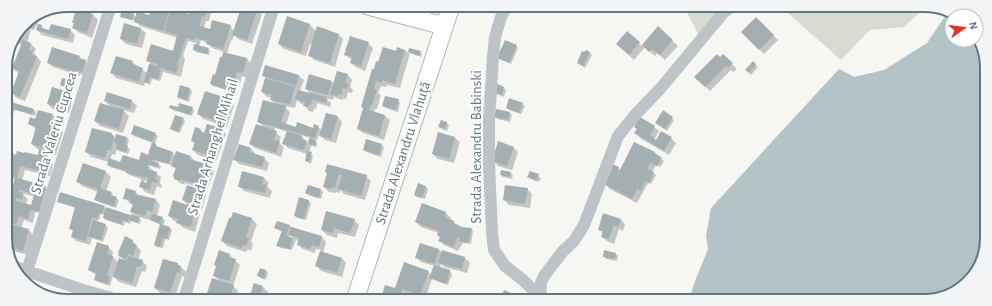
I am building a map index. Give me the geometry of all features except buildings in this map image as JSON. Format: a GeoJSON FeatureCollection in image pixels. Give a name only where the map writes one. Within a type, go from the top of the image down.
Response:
{"type":"FeatureCollection","features":[{"type":"Feature","properties":{"kind":"street","name":"Strada Valeriu Cupcea"},"geometry":{"type":"LineString","coordinates":[[27,271],[108,12]]}},
{"type":"Feature","properties":{"kind":"street","name":"Strada Arhanghel Mihail"},"geometry":{"type":"LineString","coordinates":[[186,294],[272,12]]}},
{"type":"Feature","properties":{"kind":"street"},"geometry":{"type":"LineString","coordinates":[[391,12],[444,26]]}},
{"type":"Feature","properties":{"kind":"street","name":"Strada Аlexandru Vlahuță"},"geometry":{"type":"LineString","coordinates":[[357,294],[449,12]]}},
{"type":"Feature","properties":{"kind":"street","name":"Strada Alexandru Babinski"},"geometry":{"type":"LineString","coordinates":[[504,12],[496,37],[493,57],[489,120],[489,164],[494,250],[505,266],[523,280],[536,294]]}},
{"type":"Feature","properties":{"kind":"street","name":"Strada Alexandru Babinski"},"geometry":{"type":"LineString","coordinates":[[540,294],[540,283],[544,276],[574,241],[584,225],[618,136],[636,114],[660,90],[724,12]]}},
{"type":"Feature","properties":{"kind":"street"},"geometry":{"type":"LineString","coordinates":[[22,269],[98,294]]}},
{"type":"Feature","properties":{"kind":"shaded area"},"geometry":{"type":"Polygon","coordinates":[[[687,12],[727,12],[701,40],[687,12]]]}},
{"type":"Feature","properties":{"kind":"shaded area"},"geometry":{"type":"Polygon","coordinates":[[[787,12],[920,12],[904,27],[870,30],[841,60],[787,12]]]}},
{"type":"Feature","properties":{"kind":"shaded area"},"geometry":{"type":"Polygon","coordinates":[[[944,18],[944,48],[976,48],[977,50],[980,68],[980,245],[974,263],[970,269],[958,282],[952,286],[945,290],[927,294],[691,294],[708,249],[706,236],[711,208],[839,69],[854,77],[884,70],[927,43],[944,18]]]}}]}
